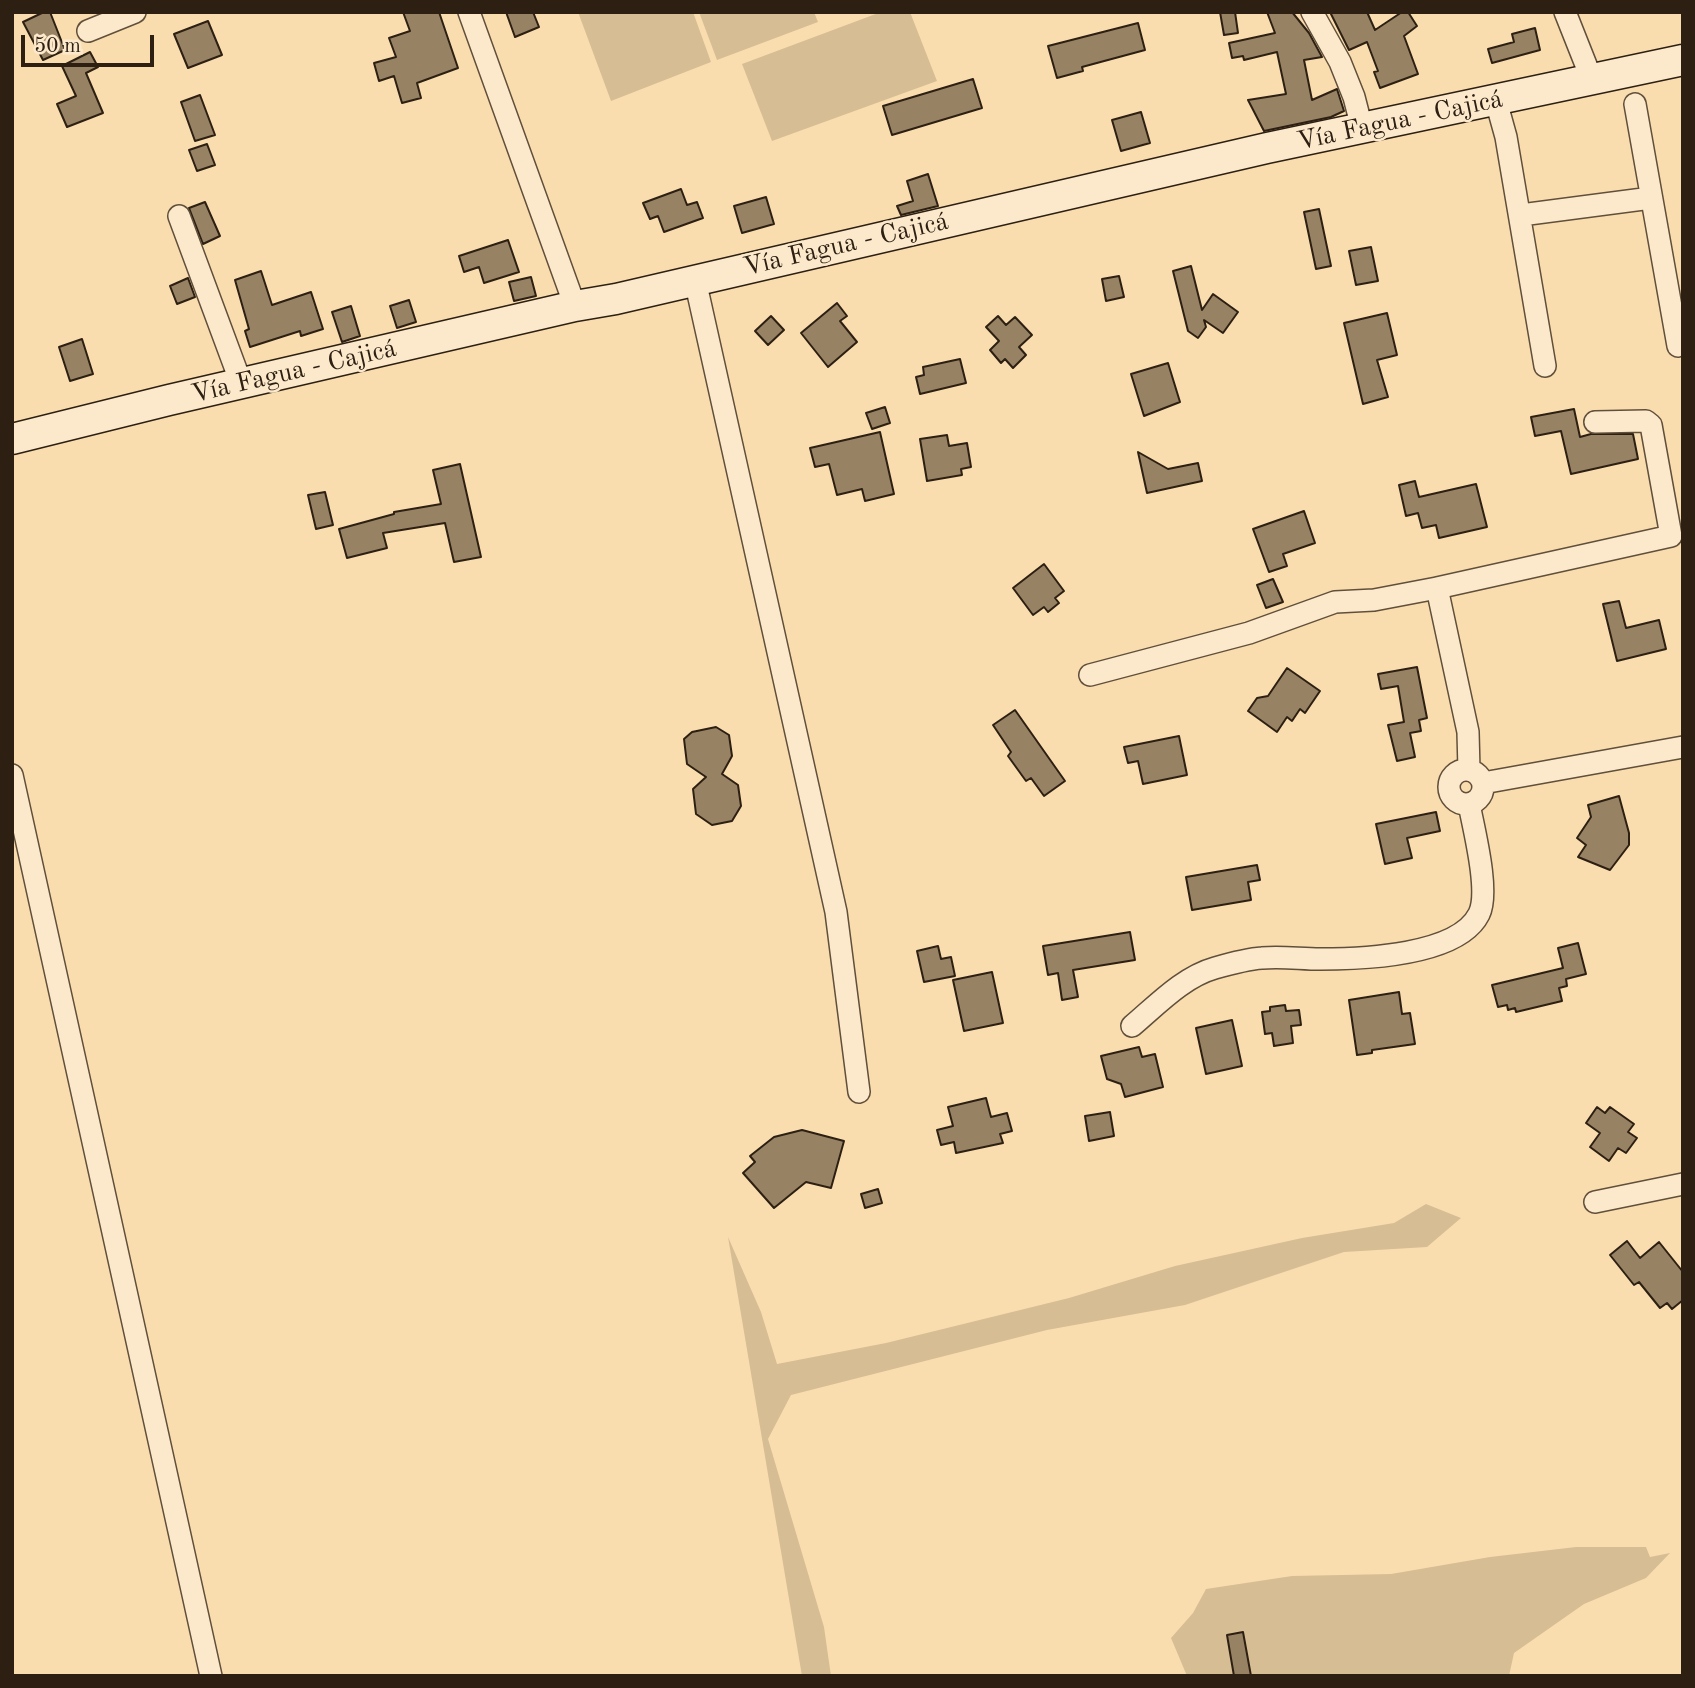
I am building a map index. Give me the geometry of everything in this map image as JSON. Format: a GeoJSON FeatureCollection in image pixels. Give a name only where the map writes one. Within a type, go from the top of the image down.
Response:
{"type":"FeatureCollection","features":[{"type":"Feature","properties":{"kind":"street"},"geometry":{"type":"LineString","coordinates":[[88,31],[135,12]]}},
{"type":"Feature","properties":{"kind":"street"},"geometry":{"type":"LineString","coordinates":[[469,12],[575,306]]}},
{"type":"Feature","properties":{"kind":"street"},"geometry":{"type":"LineString","coordinates":[[1312,12],[1340,62],[1354,97],[1362,128]]}},
{"type":"Feature","properties":{"kind":"street"},"geometry":{"type":"LineString","coordinates":[[1565,12],[1592,80]]}},
{"type":"Feature","properties":{"kind":"street","name":"Vía Fagua - Cajicá"},"geometry":{"type":"LineString","coordinates":[[12,439],[575,306],[616,299],[1362,128],[1683,60]]}},
{"type":"Feature","properties":{"kind":"street"},"geometry":{"type":"LineString","coordinates":[[1496,101],[1521,215],[1545,366]]}},
{"type":"Feature","properties":{"kind":"street"},"geometry":{"type":"LineString","coordinates":[[1635,104],[1678,346]]}},
{"type":"Feature","properties":{"kind":"street"},"geometry":{"type":"LineString","coordinates":[[1521,215],[1651,198]]}},
{"type":"Feature","properties":{"kind":"street"},"geometry":{"type":"LineString","coordinates":[[178,216],[241,383]]}},
{"type":"Feature","properties":{"kind":"street"},"geometry":{"type":"LineString","coordinates":[[695,280],[836,912],[859,1092]]}},
{"type":"Feature","properties":{"kind":"street"},"geometry":{"type":"LineString","coordinates":[[1090,675],[1249,633],[1335,602],[1374,600],[1437,588],[1671,536],[1651,425],[1646,421],[1595,422]]}},
{"type":"Feature","properties":{"kind":"street"},"geometry":{"type":"LineString","coordinates":[[1437,588],[1468,732],[1476,776],[1480,797],[1469,804],[1453,799],[1449,787],[1456,772],[1476,776],[1683,747]]}},
{"type":"Feature","properties":{"kind":"street"},"geometry":{"type":"LineString","coordinates":[[12,775],[211,1676]]}},
{"type":"Feature","properties":{"kind":"street"},"geometry":{"type":"LineString","coordinates":[[1132,1026],[1184,983],[1212,968],[1261,958],[1322,959],[1409,952],[1438,944],[1458,934],[1472,924],[1480,913],[1483,899],[1481,868],[1469,804]]}},
{"type":"Feature","properties":{"kind":"street"},"geometry":{"type":"LineString","coordinates":[[1595,1202],[1683,1184]]}},
{"type":"Feature","properties":{"kind":"shaded area"},"geometry":{"type":"Polygon","coordinates":[[[578,12],[693,12],[711,62],[611,101],[578,12]]]}},
{"type":"Feature","properties":{"kind":"shaded area"},"geometry":{"type":"Polygon","coordinates":[[[699,12],[814,12],[818,22],[717,60],[699,12]]]}},
{"type":"Feature","properties":{"kind":"shaded area"},"geometry":{"type":"Polygon","coordinates":[[[881,12],[910,12],[937,81],[772,141],[742,64],[881,12]]]}},
{"type":"Feature","properties":{"kind":"shaded area"},"geometry":{"type":"Polygon","coordinates":[[[1426,1204],[1461,1218],[1427,1247],[1344,1252],[1185,1305],[1047,1330],[791,1395],[768,1439],[824,1627],[831,1676],[802,1676],[728,1237],[761,1312],[777,1364],[886,1343],[1069,1298],[1175,1266],[1302,1238],[1394,1223],[1426,1204]]]}},
{"type":"Feature","properties":{"kind":"shaded area"},"geometry":{"type":"Polygon","coordinates":[[[1576,1547],[1646,1547],[1650,1557],[1670,1553],[1646,1578],[1584,1604],[1514,1653],[1509,1676],[1187,1676],[1171,1638],[1193,1613],[1206,1589],[1292,1576],[1391,1574],[1490,1557],[1576,1547]]]}},
{"type":"Feature","properties":{"kind":"building"},"geometry":{"type":"Polygon","coordinates":[[[50,12],[65,50],[43,60],[23,22],[50,12]]]}},
{"type":"Feature","properties":{"kind":"building"},"geometry":{"type":"Polygon","coordinates":[[[403,12],[439,12],[458,68],[417,83],[421,98],[402,103],[394,76],[379,81],[374,63],[396,57],[389,38],[410,31],[403,12]]]}},
{"type":"Feature","properties":{"kind":"building"},"geometry":{"type":"Polygon","coordinates":[[[506,12],[533,12],[539,27],[515,37],[506,12]]]}},
{"type":"Feature","properties":{"kind":"building"},"geometry":{"type":"Polygon","coordinates":[[[1220,12],[1235,12],[1238,33],[1224,35],[1220,12]]]}},
{"type":"Feature","properties":{"kind":"building"},"geometry":{"type":"Polygon","coordinates":[[[1267,12],[1292,12],[1309,33],[1322,57],[1304,60],[1312,100],[1337,89],[1344,111],[1331,117],[1264,131],[1248,100],[1286,94],[1277,52],[1244,60],[1243,56],[1232,58],[1229,43],[1275,33],[1267,12]]]}},
{"type":"Feature","properties":{"kind":"building"},"geometry":{"type":"Polygon","coordinates":[[[1330,12],[1367,12],[1375,30],[1402,12],[1408,12],[1417,26],[1404,36],[1418,74],[1380,88],[1374,72],[1378,71],[1367,42],[1349,50],[1330,12]]]}},
{"type":"Feature","properties":{"kind":"building"},"geometry":{"type":"Polygon","coordinates":[[[208,21],[222,55],[188,68],[174,34],[208,21]]]}},
{"type":"Feature","properties":{"kind":"building"},"geometry":{"type":"Polygon","coordinates":[[[1138,23],[1145,50],[1082,67],[1083,71],[1057,78],[1048,46],[1138,23]]]}},
{"type":"Feature","properties":{"kind":"building"},"geometry":{"type":"Polygon","coordinates":[[[1535,28],[1540,50],[1492,63],[1488,49],[1514,42],[1512,34],[1535,28]]]}},
{"type":"Feature","properties":{"kind":"building"},"geometry":{"type":"Polygon","coordinates":[[[90,52],[98,67],[86,73],[103,113],[67,127],[57,104],[76,96],[62,66],[90,52]]]}},
{"type":"Feature","properties":{"kind":"building"},"geometry":{"type":"Polygon","coordinates":[[[973,79],[982,108],[892,135],[883,106],[973,79]]]}},
{"type":"Feature","properties":{"kind":"building"},"geometry":{"type":"Polygon","coordinates":[[[200,95],[215,135],[195,141],[181,102],[200,95]]]}},
{"type":"Feature","properties":{"kind":"building"},"geometry":{"type":"Polygon","coordinates":[[[1141,112],[1150,143],[1121,151],[1112,120],[1141,112]]]}},
{"type":"Feature","properties":{"kind":"building"},"geometry":{"type":"Polygon","coordinates":[[[207,144],[215,165],[197,171],[189,150],[207,144]]]}},
{"type":"Feature","properties":{"kind":"building"},"geometry":{"type":"Polygon","coordinates":[[[928,174],[938,206],[901,215],[897,206],[913,201],[907,181],[928,174]]]}},
{"type":"Feature","properties":{"kind":"building"},"geometry":{"type":"Polygon","coordinates":[[[681,189],[687,205],[697,202],[703,218],[664,232],[658,216],[650,219],[643,203],[681,189]]]}},
{"type":"Feature","properties":{"kind":"building"},"geometry":{"type":"Polygon","coordinates":[[[766,197],[774,224],[742,233],[734,206],[766,197]]]}},
{"type":"Feature","properties":{"kind":"building"},"geometry":{"type":"Polygon","coordinates":[[[205,202],[220,236],[203,244],[189,208],[205,202]]]}},
{"type":"Feature","properties":{"kind":"building"},"geometry":{"type":"Polygon","coordinates":[[[1319,209],[1331,266],[1316,269],[1304,212],[1319,209]]]}},
{"type":"Feature","properties":{"kind":"building"},"geometry":{"type":"Polygon","coordinates":[[[508,240],[519,272],[484,283],[479,267],[464,272],[459,256],[508,240]]]}},
{"type":"Feature","properties":{"kind":"building"},"geometry":{"type":"Polygon","coordinates":[[[1371,247],[1378,281],[1356,285],[1349,251],[1371,247]]]}},
{"type":"Feature","properties":{"kind":"building"},"geometry":{"type":"Polygon","coordinates":[[[1191,266],[1202,310],[1213,294],[1238,312],[1223,333],[1204,320],[1206,327],[1198,338],[1188,331],[1173,271],[1191,266]]]}},
{"type":"Feature","properties":{"kind":"building"},"geometry":{"type":"Polygon","coordinates":[[[261,271],[272,305],[311,292],[323,329],[301,336],[300,331],[250,347],[245,331],[249,329],[235,280],[261,271]]]}},
{"type":"Feature","properties":{"kind":"building"},"geometry":{"type":"Polygon","coordinates":[[[1119,276],[1124,297],[1106,301],[1102,279],[1119,276]]]}},
{"type":"Feature","properties":{"kind":"building"},"geometry":{"type":"Polygon","coordinates":[[[531,277],[536,296],[514,301],[509,282],[531,277]]]}},
{"type":"Feature","properties":{"kind":"building"},"geometry":{"type":"Polygon","coordinates":[[[188,278],[195,297],[177,304],[170,286],[188,278]]]}},
{"type":"Feature","properties":{"kind":"building"},"geometry":{"type":"Polygon","coordinates":[[[409,300],[416,322],[397,328],[390,306],[409,300]]]}},
{"type":"Feature","properties":{"kind":"building"},"geometry":{"type":"Polygon","coordinates":[[[837,303],[847,316],[840,321],[857,342],[828,367],[801,333],[837,303]]]}},
{"type":"Feature","properties":{"kind":"building"},"geometry":{"type":"Polygon","coordinates":[[[351,306],[360,336],[342,342],[332,312],[351,306]]]}},
{"type":"Feature","properties":{"kind":"building"},"geometry":{"type":"Polygon","coordinates":[[[1387,313],[1397,355],[1377,360],[1388,397],[1363,404],[1344,323],[1387,313]]]}},
{"type":"Feature","properties":{"kind":"building"},"geometry":{"type":"Polygon","coordinates":[[[771,316],[784,330],[768,345],[755,331],[771,316]]]}},
{"type":"Feature","properties":{"kind":"building"},"geometry":{"type":"Polygon","coordinates":[[[998,316],[1006,325],[1015,317],[1032,335],[1019,347],[1026,355],[1013,368],[1005,359],[1001,363],[990,350],[999,341],[986,327],[998,316]]]}},
{"type":"Feature","properties":{"kind":"building"},"geometry":{"type":"Polygon","coordinates":[[[82,339],[93,374],[70,381],[59,347],[82,339]]]}},
{"type":"Feature","properties":{"kind":"building"},"geometry":{"type":"Polygon","coordinates":[[[960,359],[966,383],[920,394],[916,377],[924,375],[923,367],[960,359]]]}},
{"type":"Feature","properties":{"kind":"building"},"geometry":{"type":"Polygon","coordinates":[[[1168,363],[1180,402],[1144,416],[1131,374],[1168,363]]]}},
{"type":"Feature","properties":{"kind":"building"},"geometry":{"type":"Polygon","coordinates":[[[885,407],[890,423],[872,429],[866,413],[885,407]]]}},
{"type":"Feature","properties":{"kind":"building"},"geometry":{"type":"Polygon","coordinates":[[[1574,409],[1580,437],[1591,434],[1633,434],[1638,459],[1571,474],[1561,431],[1535,436],[1531,417],[1574,409]]]}},
{"type":"Feature","properties":{"kind":"building"},"geometry":{"type":"Polygon","coordinates":[[[880,432],[894,494],[865,501],[862,489],[837,495],[829,464],[815,467],[810,448],[880,432]]]}},
{"type":"Feature","properties":{"kind":"building"},"geometry":{"type":"Polygon","coordinates":[[[947,435],[949,446],[967,443],[971,467],[961,469],[962,475],[927,481],[920,439],[947,435]]]}},
{"type":"Feature","properties":{"kind":"building"},"geometry":{"type":"Polygon","coordinates":[[[1138,452],[1168,469],[1198,463],[1202,481],[1147,493],[1138,452]]]}},
{"type":"Feature","properties":{"kind":"building"},"geometry":{"type":"Polygon","coordinates":[[[460,464],[481,557],[454,562],[445,523],[383,533],[387,548],[347,558],[339,529],[394,512],[441,504],[433,470],[460,464]]]}},
{"type":"Feature","properties":{"kind":"building"},"geometry":{"type":"Polygon","coordinates":[[[1415,481],[1419,497],[1476,484],[1487,527],[1439,538],[1436,525],[1422,528],[1418,513],[1406,516],[1399,485],[1415,481]]]}},
{"type":"Feature","properties":{"kind":"building"},"geometry":{"type":"Polygon","coordinates":[[[325,492],[333,525],[316,529],[308,495],[325,492]]]}},
{"type":"Feature","properties":{"kind":"building"},"geometry":{"type":"Polygon","coordinates":[[[1304,511],[1315,543],[1283,554],[1287,566],[1269,572],[1253,529],[1304,511]]]}},
{"type":"Feature","properties":{"kind":"building"},"geometry":{"type":"Polygon","coordinates":[[[1044,564],[1064,591],[1055,598],[1059,603],[1048,612],[1044,607],[1033,615],[1013,588],[1044,564]]]}},
{"type":"Feature","properties":{"kind":"building"},"geometry":{"type":"Polygon","coordinates":[[[1273,579],[1283,602],[1266,608],[1257,585],[1273,579]]]}},
{"type":"Feature","properties":{"kind":"building"},"geometry":{"type":"Polygon","coordinates":[[[1619,601],[1626,628],[1659,620],[1666,649],[1617,661],[1603,604],[1619,601]]]}},
{"type":"Feature","properties":{"kind":"building"},"geometry":{"type":"Polygon","coordinates":[[[1417,667],[1427,718],[1419,720],[1421,731],[1410,733],[1415,757],[1397,761],[1388,725],[1404,722],[1398,686],[1381,689],[1378,674],[1417,667]]]}},
{"type":"Feature","properties":{"kind":"building"},"geometry":{"type":"Polygon","coordinates":[[[1287,668],[1320,691],[1305,713],[1300,709],[1292,721],[1287,717],[1277,732],[1248,711],[1257,698],[1268,696],[1287,668]]]}},
{"type":"Feature","properties":{"kind":"building"},"geometry":{"type":"Polygon","coordinates":[[[1015,710],[1065,781],[1044,796],[1031,778],[1026,781],[1008,756],[1011,752],[993,725],[1015,710]]]}},
{"type":"Feature","properties":{"kind":"building"},"geometry":{"type":"Polygon","coordinates":[[[716,727],[729,735],[732,756],[722,774],[738,785],[741,806],[732,821],[712,825],[696,814],[693,789],[706,777],[687,764],[684,739],[692,732],[716,727]]]}},
{"type":"Feature","properties":{"kind":"building"},"geometry":{"type":"Polygon","coordinates":[[[1179,736],[1187,775],[1143,784],[1138,761],[1128,763],[1124,747],[1179,736]]]}},
{"type":"Feature","properties":{"kind":"building"},"geometry":{"type":"Polygon","coordinates":[[[1619,796],[1629,833],[1629,845],[1610,870],[1578,857],[1586,845],[1577,838],[1591,817],[1588,805],[1619,796]]]}},
{"type":"Feature","properties":{"kind":"building"},"geometry":{"type":"Polygon","coordinates":[[[1436,812],[1440,831],[1407,838],[1412,858],[1385,864],[1376,824],[1436,812]]]}},
{"type":"Feature","properties":{"kind":"building"},"geometry":{"type":"Polygon","coordinates":[[[1257,865],[1260,880],[1248,882],[1251,900],[1192,910],[1186,877],[1257,865]]]}},
{"type":"Feature","properties":{"kind":"building"},"geometry":{"type":"Polygon","coordinates":[[[1130,932],[1135,960],[1073,970],[1078,997],[1062,1000],[1058,973],[1048,975],[1043,946],[1130,932]]]}},
{"type":"Feature","properties":{"kind":"building"},"geometry":{"type":"Polygon","coordinates":[[[1578,943],[1586,974],[1566,979],[1567,986],[1559,988],[1562,1001],[1516,1012],[1515,1008],[1508,1010],[1507,1005],[1498,1007],[1492,985],[1563,968],[1558,948],[1578,943]]]}},
{"type":"Feature","properties":{"kind":"building"},"geometry":{"type":"Polygon","coordinates":[[[938,946],[941,959],[951,957],[955,976],[924,982],[917,951],[938,946]]]}},
{"type":"Feature","properties":{"kind":"building"},"geometry":{"type":"Polygon","coordinates":[[[992,972],[1003,1023],[964,1031],[953,980],[992,972]]]}},
{"type":"Feature","properties":{"kind":"building"},"geometry":{"type":"Polygon","coordinates":[[[1399,992],[1402,1014],[1410,1013],[1415,1044],[1372,1050],[1372,1053],[1357,1055],[1349,1000],[1399,992]]]}},
{"type":"Feature","properties":{"kind":"building"},"geometry":{"type":"Polygon","coordinates":[[[1285,1005],[1286,1011],[1299,1010],[1301,1025],[1291,1026],[1293,1043],[1274,1046],[1272,1033],[1265,1034],[1262,1012],[1270,1011],[1270,1007],[1285,1005]]]}},
{"type":"Feature","properties":{"kind":"building"},"geometry":{"type":"Polygon","coordinates":[[[1232,1020],[1242,1066],[1206,1074],[1196,1028],[1232,1020]]]}},
{"type":"Feature","properties":{"kind":"building"},"geometry":{"type":"Polygon","coordinates":[[[1139,1047],[1142,1057],[1155,1054],[1163,1087],[1125,1097],[1121,1084],[1107,1079],[1101,1056],[1139,1047]]]}},
{"type":"Feature","properties":{"kind":"building"},"geometry":{"type":"Polygon","coordinates":[[[986,1098],[991,1117],[1007,1113],[1012,1131],[1000,1134],[1003,1143],[956,1153],[954,1142],[941,1145],[937,1130],[953,1126],[948,1107],[986,1098]]]}},
{"type":"Feature","properties":{"kind":"building"},"geometry":{"type":"Polygon","coordinates":[[[1597,1107],[1605,1113],[1610,1107],[1634,1124],[1628,1132],[1637,1138],[1626,1153],[1618,1148],[1609,1161],[1590,1147],[1600,1133],[1586,1123],[1597,1107]]]}},
{"type":"Feature","properties":{"kind":"building"},"geometry":{"type":"Polygon","coordinates":[[[1110,1112],[1114,1136],[1089,1141],[1085,1116],[1110,1112]]]}},
{"type":"Feature","properties":{"kind":"building"},"geometry":{"type":"Polygon","coordinates":[[[802,1130],[844,1141],[831,1188],[806,1182],[774,1208],[743,1173],[755,1162],[750,1156],[774,1137],[802,1130]]]}},
{"type":"Feature","properties":{"kind":"building"},"geometry":{"type":"Polygon","coordinates":[[[878,1189],[882,1203],[865,1208],[861,1194],[878,1189]]]}},
{"type":"Feature","properties":{"kind":"building"},"geometry":{"type":"Polygon","coordinates":[[[1627,1241],[1640,1258],[1659,1242],[1683,1272],[1683,1300],[1672,1309],[1667,1303],[1660,1308],[1639,1282],[1634,1285],[1610,1255],[1627,1241]]]}},
{"type":"Feature","properties":{"kind":"building"},"geometry":{"type":"Polygon","coordinates":[[[1243,1632],[1251,1676],[1234,1676],[1227,1635],[1243,1632]]]}}]}
